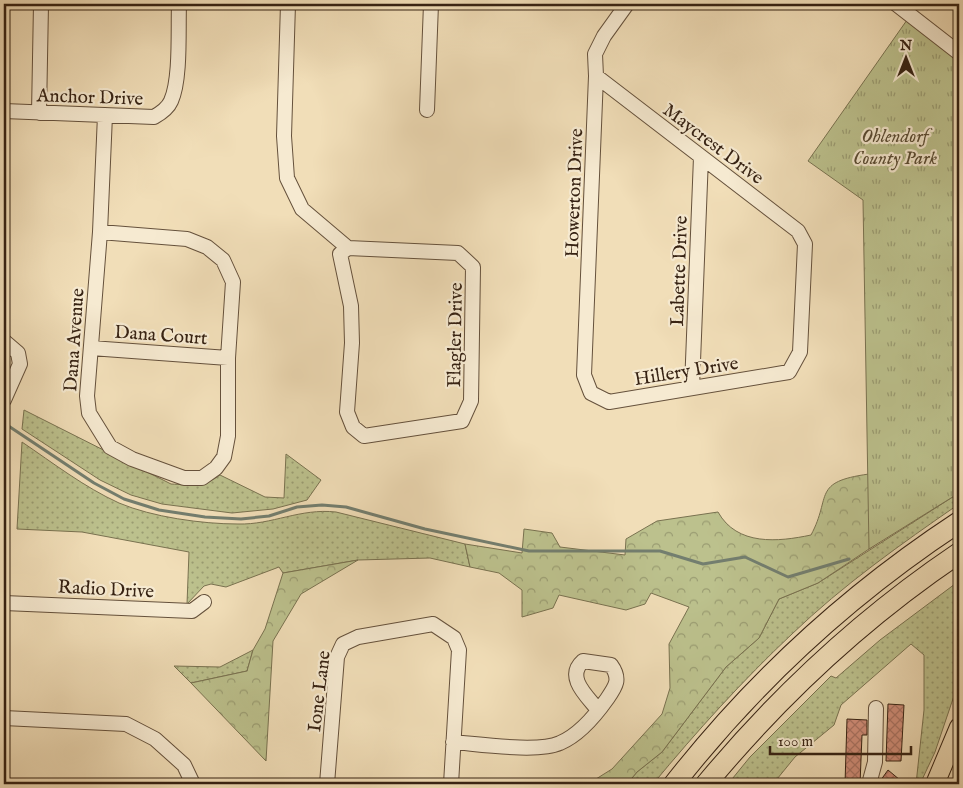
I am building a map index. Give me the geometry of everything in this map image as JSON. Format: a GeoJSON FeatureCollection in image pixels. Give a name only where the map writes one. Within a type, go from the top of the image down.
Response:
{"type":"FeatureCollection","features":[{"type":"Feature","properties":{"kind":"highway"},"geometry":{"type":"LineString","coordinates":[[674,784],[750,697],[812,636],[907,558],[959,522]]}},
{"type":"Feature","properties":{"kind":"highway"},"geometry":{"type":"LineString","coordinates":[[706,784],[759,724],[834,651],[873,617],[959,552]]}},
{"type":"Feature","properties":{"kind":"main road"},"geometry":{"type":"LineString","coordinates":[[935,784],[959,727]]}},
{"type":"Feature","properties":{"kind":"street"},"geometry":{"type":"LineString","coordinates":[[39,113],[41,4]]}},
{"type":"Feature","properties":{"kind":"street","name":"Anchor Drive"},"geometry":{"type":"LineString","coordinates":[[4,111],[154,117],[170,103],[175,89],[179,4]]}},
{"type":"Feature","properties":{"kind":"street"},"geometry":{"type":"LineString","coordinates":[[288,4],[284,136],[287,178],[302,209],[348,248]]}},
{"type":"Feature","properties":{"kind":"street"},"geometry":{"type":"LineString","coordinates":[[427,110],[430,4]]}},
{"type":"Feature","properties":{"kind":"street","name":"Howerton Drive"},"geometry":{"type":"LineString","coordinates":[[591,393],[584,375],[596,76],[595,54],[604,36],[627,4]]}},
{"type":"Feature","properties":{"kind":"street"},"geometry":{"type":"LineString","coordinates":[[896,4],[959,53]]}},
{"type":"Feature","properties":{"kind":"street","name":"Maycrest Drive"},"geometry":{"type":"LineString","coordinates":[[596,76],[798,231],[805,244],[800,352],[789,372]]}},
{"type":"Feature","properties":{"kind":"street","name":"Dana Avenue"},"geometry":{"type":"LineString","coordinates":[[104,115],[100,232],[87,396],[89,412],[110,448],[132,459],[184,478],[202,478],[216,468],[224,457],[228,436],[228,358]]}},
{"type":"Feature","properties":{"kind":"street","name":"Labette Drive"},"geometry":{"type":"LineString","coordinates":[[692,387],[701,157]]}},
{"type":"Feature","properties":{"kind":"street"},"geometry":{"type":"LineString","coordinates":[[100,232],[187,239],[208,248],[223,260],[233,282],[228,358]]}},
{"type":"Feature","properties":{"kind":"street","name":"Flagler Drive"},"geometry":{"type":"LineString","coordinates":[[348,248],[458,253],[473,267],[471,401],[462,421],[364,436],[354,427],[348,412],[352,343],[351,306],[340,254],[348,248]]}},
{"type":"Feature","properties":{"kind":"street"},"geometry":{"type":"LineString","coordinates":[[4,341],[18,353],[20,364],[6,396]]}},
{"type":"Feature","properties":{"kind":"street","name":"Dana Court"},"geometry":{"type":"LineString","coordinates":[[91,348],[228,358]]}},
{"type":"Feature","properties":{"kind":"street","name":"Hillery Drive"},"geometry":{"type":"LineString","coordinates":[[591,393],[609,402],[789,372]]}},
{"type":"Feature","properties":{"kind":"street","name":"Radio Drive"},"geometry":{"type":"LineString","coordinates":[[4,602],[192,611],[204,602]]}},
{"type":"Feature","properties":{"kind":"street","name":"Ione Lane"},"geometry":{"type":"LineString","coordinates":[[327,784],[337,657],[343,644],[358,636],[433,624],[454,638],[459,650],[453,742]]}},
{"type":"Feature","properties":{"kind":"street"},"geometry":{"type":"LineString","coordinates":[[868,784],[875,762],[876,708]]}},
{"type":"Feature","properties":{"kind":"street"},"geometry":{"type":"LineString","coordinates":[[450,784],[453,742],[540,747],[558,744],[576,735],[598,710]]}},
{"type":"Feature","properties":{"kind":"street"},"geometry":{"type":"LineString","coordinates":[[4,718],[126,724],[155,739],[184,765],[193,784]]}},
{"type":"Feature","properties":{"kind":"green space","name":"Ohlendorf County Park"},"geometry":{"type":"Polygon","coordinates":[[[907,20],[959,60],[959,493],[869,549],[863,200],[808,161],[907,20]]]}},
{"type":"Feature","properties":{"kind":"green space"},"geometry":{"type":"Polygon","coordinates":[[[24,410],[171,484],[191,485],[208,482],[220,475],[265,497],[284,498],[286,454],[321,480],[307,500],[273,509],[232,513],[162,504],[131,495],[100,480],[22,429],[24,410]]]}},
{"type":"Feature","properties":{"kind":"green space"},"geometry":{"type":"Polygon","coordinates":[[[22,442],[93,490],[119,503],[146,512],[209,523],[250,524],[310,512],[336,512],[465,544],[470,567],[430,558],[358,560],[283,573],[279,567],[226,587],[211,584],[204,586],[187,604],[189,552],[82,532],[17,529],[22,442]]]}},
{"type":"Feature","properties":{"kind":"green space"},"geometry":{"type":"Polygon","coordinates":[[[869,474],[878,489],[878,543],[818,583],[779,599],[759,638],[726,667],[662,752],[637,772],[627,784],[588,784],[612,769],[662,714],[670,688],[669,644],[689,607],[651,593],[645,604],[626,610],[559,595],[553,608],[522,617],[522,590],[499,573],[470,567],[465,544],[522,553],[524,529],[552,533],[560,547],[625,555],[626,539],[657,521],[718,512],[726,523],[736,531],[759,539],[785,539],[811,535],[826,493],[831,487],[838,481],[869,474]]]}},
{"type":"Feature","properties":{"kind":"green space"},"geometry":{"type":"Polygon","coordinates":[[[959,493],[959,504],[852,582],[792,634],[720,707],[653,784],[627,784],[637,772],[662,752],[726,667],[759,638],[779,599],[818,583],[959,493]]]}},
{"type":"Feature","properties":{"kind":"green space"},"geometry":{"type":"Polygon","coordinates":[[[358,560],[301,594],[273,641],[266,761],[191,683],[247,671],[253,650],[265,629],[283,573],[358,560]]]}},
{"type":"Feature","properties":{"kind":"green space"},"geometry":{"type":"Polygon","coordinates":[[[959,581],[959,681],[935,752],[920,784],[916,784],[924,710],[924,655],[911,644],[841,705],[834,725],[795,757],[773,784],[728,784],[750,757],[831,676],[836,678],[880,640],[959,581]]]}},
{"type":"Feature","properties":{"kind":"green space"},"geometry":{"type":"Polygon","coordinates":[[[253,650],[247,671],[191,683],[174,666],[220,667],[253,650]]]}},
{"type":"Feature","properties":{"kind":"building"},"geometry":{"type":"Polygon","coordinates":[[[888,704],[904,705],[901,761],[886,761],[888,704]]]}},
{"type":"Feature","properties":{"kind":"building"},"geometry":{"type":"Polygon","coordinates":[[[847,719],[867,720],[867,735],[862,735],[860,784],[845,784],[847,719]]]}},
{"type":"Feature","properties":{"kind":"building"},"geometry":{"type":"Polygon","coordinates":[[[888,770],[900,780],[897,784],[878,784],[888,770]]]}},
{"type":"Feature","properties":{"kind":"waterway"},"geometry":{"type":"LineString","coordinates":[[4,423],[94,483],[124,499],[159,510],[205,517],[241,519],[269,516],[297,507],[322,505],[346,507],[425,529],[529,551],[660,551],[703,564],[745,557],[788,577],[849,559]]}}]}
